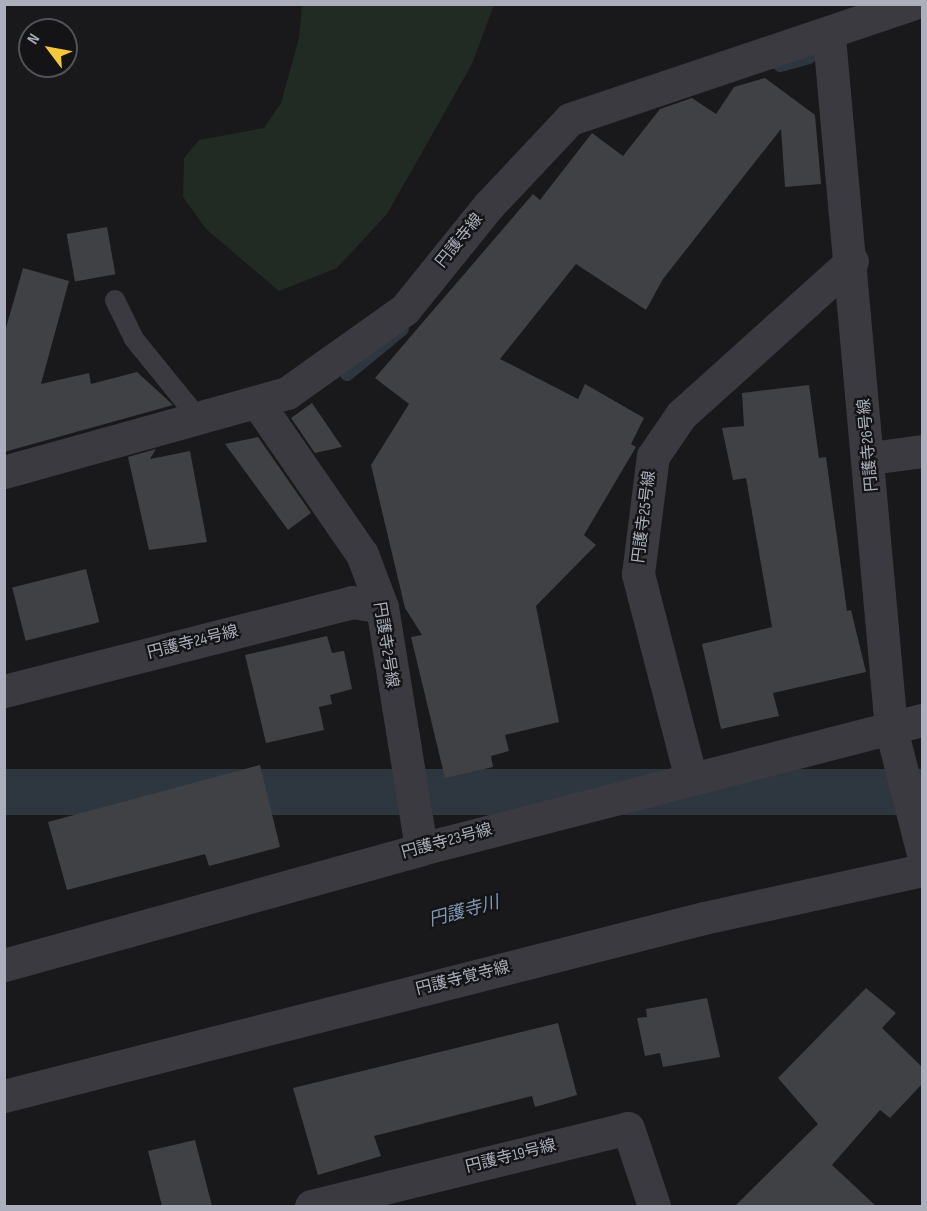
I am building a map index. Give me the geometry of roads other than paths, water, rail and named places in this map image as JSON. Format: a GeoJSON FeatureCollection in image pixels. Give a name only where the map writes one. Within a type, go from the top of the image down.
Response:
{"type":"FeatureCollection","features":[{"type":"Feature","properties":{"kind":"street","name":"円護寺線"},"geometry":{"type":"LineString","coordinates":[[4,472],[287,393],[405,309],[489,205],[570,119],[612,101],[828,37],[912,4]]}},
{"type":"Feature","properties":{"kind":"street","name":"円護寺26号線"},"geometry":{"type":"LineString","coordinates":[[828,37],[871,458],[891,729],[920,843]]}},
{"type":"Feature","properties":{"kind":"street","name":"円護寺25号線"},"geometry":{"type":"LineString","coordinates":[[692,780],[638,574],[653,456],[681,415],[852,261]]}},
{"type":"Feature","properties":{"kind":"street","name":"円護寺2号線"},"geometry":{"type":"LineString","coordinates":[[257,402],[362,554],[382,607],[421,849]]}},
{"type":"Feature","properties":{"kind":"street"},"geometry":{"type":"LineString","coordinates":[[871,458],[922,451]]}},
{"type":"Feature","properties":{"kind":"street","name":"円護寺24号線"},"geometry":{"type":"LineString","coordinates":[[4,691],[352,602],[382,607]]}},
{"type":"Feature","properties":{"kind":"street","name":"円護寺23号線"},"geometry":{"type":"LineString","coordinates":[[4,965],[421,849],[922,720]]}},
{"type":"Feature","properties":{"kind":"street","name":"円護寺覚寺線"},"geometry":{"type":"LineString","coordinates":[[4,1096],[704,918],[922,870]]}},
{"type":"Feature","properties":{"kind":"street","name":"円護寺19号線"},"geometry":{"type":"LineString","coordinates":[[311,1206],[628,1128],[654,1206]]}},
{"type":"Feature","properties":{"kind":"lane"},"geometry":{"type":"LineString","coordinates":[[115,300],[134,339],[199,419]]}},
{"type":"Feature","properties":{"kind":"water"},"geometry":{"type":"Polygon","coordinates":[[[4,769],[922,769],[922,815],[4,815],[4,769]]]}},
{"type":"Feature","properties":{"kind":"waterway"},"geometry":{"type":"LineString","coordinates":[[780,65],[809,57]]}},
{"type":"Feature","properties":{"kind":"waterway"},"geometry":{"type":"LineString","coordinates":[[347,374],[402,329]]}},
{"type":"Feature","properties":{"kind":"water label","name":"円護寺川"},"geometry":{"type":"Point","coordinates":[464,912]}}]}
